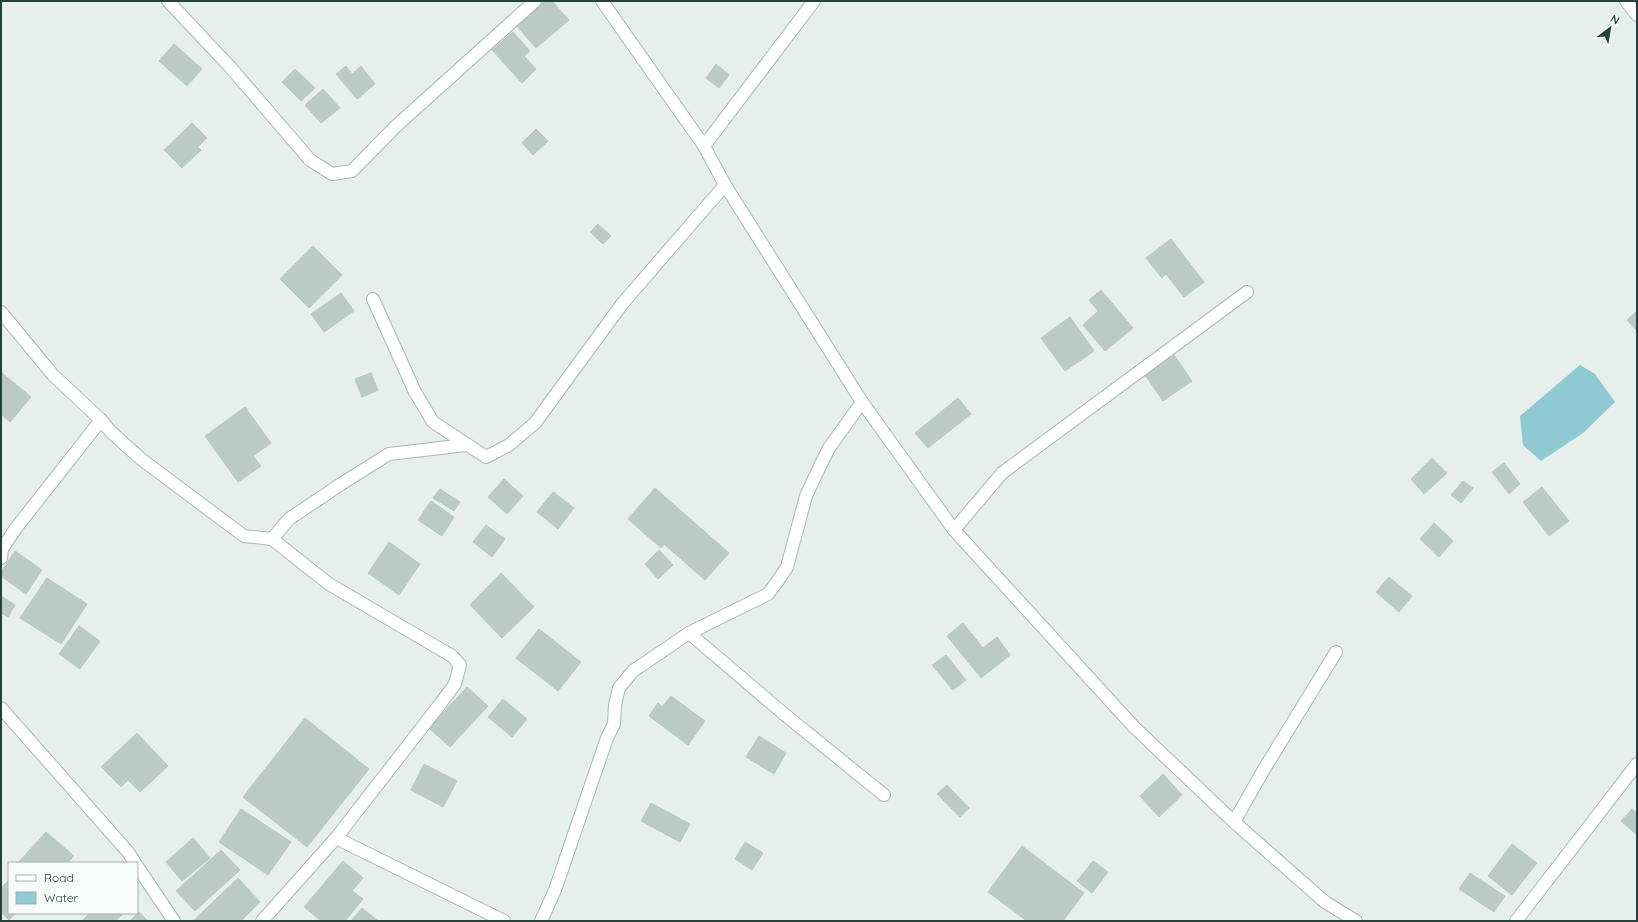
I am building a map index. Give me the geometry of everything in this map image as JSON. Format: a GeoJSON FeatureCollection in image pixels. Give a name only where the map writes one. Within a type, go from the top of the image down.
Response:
{"type":"FeatureCollection","features":[{"type":"Feature","properties":{"kind":"street"},"geometry":{"type":"LineString","coordinates":[[168,1],[231,68],[310,160],[332,174],[352,171],[396,127],[536,1]]}},
{"type":"Feature","properties":{"kind":"street"},"geometry":{"type":"LineString","coordinates":[[704,146],[814,1]]}},
{"type":"Feature","properties":{"kind":"street"},"geometry":{"type":"LineString","coordinates":[[1626,1],[1637,15]]}},
{"type":"Feature","properties":{"kind":"street"},"geometry":{"type":"LineString","coordinates":[[603,2],[704,146],[725,185],[862,402],[954,530],[1134,727],[1234,822],[1324,902],[1356,921]]}},
{"type":"Feature","properties":{"kind":"street"},"geometry":{"type":"LineString","coordinates":[[372,299],[415,392],[433,422],[486,457],[509,445],[535,423],[622,304],[725,185]]}},
{"type":"Feature","properties":{"kind":"street"},"geometry":{"type":"LineString","coordinates":[[954,530],[1002,473],[1246,292]]}},
{"type":"Feature","properties":{"kind":"street"},"geometry":{"type":"LineString","coordinates":[[1,312],[53,375],[141,459],[244,536],[272,539],[329,584],[452,656],[460,665],[455,684],[336,838],[262,921]]}},
{"type":"Feature","properties":{"kind":"street"},"geometry":{"type":"LineString","coordinates":[[541,921],[555,890],[607,738],[614,724],[619,688],[633,671],[689,633],[768,594],[787,567],[806,496],[820,466],[829,448],[862,402]]}},
{"type":"Feature","properties":{"kind":"street"},"geometry":{"type":"LineString","coordinates":[[1,558],[2,549],[16,528],[101,420]]}},
{"type":"Feature","properties":{"kind":"street"},"geometry":{"type":"LineString","coordinates":[[272,539],[290,519],[341,484],[389,454],[466,445]]}},
{"type":"Feature","properties":{"kind":"street"},"geometry":{"type":"LineString","coordinates":[[689,633],[784,714],[884,795]]}},
{"type":"Feature","properties":{"kind":"street"},"geometry":{"type":"LineString","coordinates":[[1234,822],[1263,771],[1336,652]]}},
{"type":"Feature","properties":{"kind":"street"},"geometry":{"type":"LineString","coordinates":[[1,708],[128,852],[134,862]]}},
{"type":"Feature","properties":{"kind":"street"},"geometry":{"type":"LineString","coordinates":[[1516,921],[1637,764]]}},
{"type":"Feature","properties":{"kind":"street"},"geometry":{"type":"LineString","coordinates":[[336,838],[504,921]]}},
{"type":"Feature","properties":{"kind":"street"},"geometry":{"type":"LineString","coordinates":[[138,867],[174,921]]}},
{"type":"Feature","properties":{"kind":"water"},"geometry":{"type":"Polygon","coordinates":[[[1580,365],[1595,374],[1615,402],[1583,433],[1541,461],[1523,445],[1520,416],[1580,365]]]}},
{"type":"Feature","properties":{"kind":"building"},"geometry":{"type":"Polygon","coordinates":[[[545,1],[552,1],[569,20],[536,48],[516,25],[545,1]]]}},
{"type":"Feature","properties":{"kind":"building"},"geometry":{"type":"Polygon","coordinates":[[[513,32],[530,51],[524,56],[536,69],[522,83],[492,50],[513,32]]]}},
{"type":"Feature","properties":{"kind":"building"},"geometry":{"type":"Polygon","coordinates":[[[174,44],[202,69],[187,86],[159,61],[174,44]]]}},
{"type":"Feature","properties":{"kind":"building"},"geometry":{"type":"Polygon","coordinates":[[[716,64],[729,75],[719,88],[706,78],[716,64]]]}},
{"type":"Feature","properties":{"kind":"building"},"geometry":{"type":"Polygon","coordinates":[[[346,66],[352,74],[361,66],[375,84],[357,99],[336,74],[346,66]]]}},
{"type":"Feature","properties":{"kind":"building"},"geometry":{"type":"Polygon","coordinates":[[[295,69],[315,88],[301,101],[282,82],[295,69]]]}},
{"type":"Feature","properties":{"kind":"building"},"geometry":{"type":"Polygon","coordinates":[[[323,89],[340,108],[321,123],[305,105],[323,89]]]}},
{"type":"Feature","properties":{"kind":"building"},"geometry":{"type":"Polygon","coordinates":[[[192,123],[207,138],[198,147],[201,150],[182,168],[164,150],[192,123]]]}},
{"type":"Feature","properties":{"kind":"building"},"geometry":{"type":"Polygon","coordinates":[[[536,129],[548,141],[533,155],[522,143],[536,129]]]}},
{"type":"Feature","properties":{"kind":"building"},"geometry":{"type":"Polygon","coordinates":[[[598,224],[611,236],[603,244],[590,232],[598,224]]]}},
{"type":"Feature","properties":{"kind":"building"},"geometry":{"type":"Polygon","coordinates":[[[1171,239],[1204,282],[1184,297],[1166,274],[1162,278],[1146,258],[1171,239]]]}},
{"type":"Feature","properties":{"kind":"building"},"geometry":{"type":"Polygon","coordinates":[[[313,246],[342,275],[309,308],[280,279],[313,246]]]}},
{"type":"Feature","properties":{"kind":"building"},"geometry":{"type":"Polygon","coordinates":[[[1101,290],[1133,328],[1105,351],[1083,325],[1098,311],[1089,300],[1101,290]]]}},
{"type":"Feature","properties":{"kind":"building"},"geometry":{"type":"Polygon","coordinates":[[[341,293],[354,311],[324,332],[311,314],[341,293]]]}},
{"type":"Feature","properties":{"kind":"building"},"geometry":{"type":"Polygon","coordinates":[[[1637,311],[1637,331],[1627,320],[1637,311]]]}},
{"type":"Feature","properties":{"kind":"building"},"geometry":{"type":"Polygon","coordinates":[[[1070,317],[1094,351],[1065,371],[1041,338],[1070,317]]]}},
{"type":"Feature","properties":{"kind":"building"},"geometry":{"type":"Polygon","coordinates":[[[1172,352],[1192,381],[1163,401],[1143,372],[1172,352]]]}},
{"type":"Feature","properties":{"kind":"building"},"geometry":{"type":"Polygon","coordinates":[[[1,372],[31,397],[10,422],[1,414],[1,372]]]}},
{"type":"Feature","properties":{"kind":"building"},"geometry":{"type":"Polygon","coordinates":[[[371,373],[378,390],[362,397],[355,379],[371,373]]]}},
{"type":"Feature","properties":{"kind":"building"},"geometry":{"type":"Polygon","coordinates":[[[958,398],[971,414],[928,448],[915,433],[958,398]]]}},
{"type":"Feature","properties":{"kind":"building"},"geometry":{"type":"Polygon","coordinates":[[[245,407],[271,443],[253,456],[261,466],[238,482],[205,436],[245,407]]]}},
{"type":"Feature","properties":{"kind":"building"},"geometry":{"type":"Polygon","coordinates":[[[1432,458],[1447,473],[1424,494],[1411,479],[1432,458]]]}},
{"type":"Feature","properties":{"kind":"building"},"geometry":{"type":"Polygon","coordinates":[[[1504,463],[1520,484],[1509,494],[1492,472],[1504,463]]]}},
{"type":"Feature","properties":{"kind":"building"},"geometry":{"type":"Polygon","coordinates":[[[504,479],[523,496],[507,514],[488,497],[504,479]]]}},
{"type":"Feature","properties":{"kind":"building"},"geometry":{"type":"Polygon","coordinates":[[[1463,481],[1473,488],[1461,503],[1451,495],[1463,481]]]}},
{"type":"Feature","properties":{"kind":"building"},"geometry":{"type":"Polygon","coordinates":[[[1542,487],[1569,521],[1549,536],[1523,502],[1542,487]]]}},
{"type":"Feature","properties":{"kind":"building"},"geometry":{"type":"Polygon","coordinates":[[[655,488],[729,553],[705,580],[664,544],[661,548],[628,519],[655,488]]]}},
{"type":"Feature","properties":{"kind":"building"},"geometry":{"type":"Polygon","coordinates":[[[440,489],[460,502],[454,511],[433,498],[440,489]]]}},
{"type":"Feature","properties":{"kind":"building"},"geometry":{"type":"Polygon","coordinates":[[[553,492],[574,508],[558,529],[537,512],[553,492]]]}},
{"type":"Feature","properties":{"kind":"building"},"geometry":{"type":"Polygon","coordinates":[[[431,501],[454,517],[442,536],[418,520],[431,501]]]}},
{"type":"Feature","properties":{"kind":"building"},"geometry":{"type":"Polygon","coordinates":[[[1434,523],[1453,541],[1439,557],[1420,539],[1434,523]]]}},
{"type":"Feature","properties":{"kind":"building"},"geometry":{"type":"Polygon","coordinates":[[[486,525],[505,539],[492,557],[473,542],[486,525]]]}},
{"type":"Feature","properties":{"kind":"building"},"geometry":{"type":"Polygon","coordinates":[[[389,542],[420,564],[399,595],[368,573],[389,542]]]}},
{"type":"Feature","properties":{"kind":"building"},"geometry":{"type":"Polygon","coordinates":[[[659,550],[673,565],[658,579],[645,564],[659,550]]]}},
{"type":"Feature","properties":{"kind":"building"},"geometry":{"type":"Polygon","coordinates":[[[15,551],[42,570],[26,594],[1,576],[1,572],[15,551]]]}},
{"type":"Feature","properties":{"kind":"building"},"geometry":{"type":"Polygon","coordinates":[[[501,573],[534,607],[502,638],[470,605],[501,573]]]}},
{"type":"Feature","properties":{"kind":"building"},"geometry":{"type":"Polygon","coordinates":[[[1389,577],[1412,596],[1399,612],[1376,592],[1389,577]]]}},
{"type":"Feature","properties":{"kind":"building"},"geometry":{"type":"Polygon","coordinates":[[[47,578],[87,604],[61,644],[20,618],[47,578]]]}},
{"type":"Feature","properties":{"kind":"building"},"geometry":{"type":"Polygon","coordinates":[[[1,596],[15,605],[8,617],[1,613],[1,596]]]}},
{"type":"Feature","properties":{"kind":"building"},"geometry":{"type":"Polygon","coordinates":[[[963,623],[983,648],[997,637],[1010,655],[981,678],[947,636],[963,623]]]}},
{"type":"Feature","properties":{"kind":"building"},"geometry":{"type":"Polygon","coordinates":[[[79,626],[100,641],[80,669],[59,654],[79,626]]]}},
{"type":"Feature","properties":{"kind":"building"},"geometry":{"type":"Polygon","coordinates":[[[539,629],[581,662],[558,691],[516,658],[539,629]]]}},
{"type":"Feature","properties":{"kind":"building"},"geometry":{"type":"Polygon","coordinates":[[[946,655],[966,680],[953,690],[932,665],[946,655]]]}},
{"type":"Feature","properties":{"kind":"building"},"geometry":{"type":"Polygon","coordinates":[[[467,687],[488,706],[450,747],[429,728],[467,687]]]}},
{"type":"Feature","properties":{"kind":"building"},"geometry":{"type":"Polygon","coordinates":[[[671,696],[705,721],[688,745],[649,716],[658,703],[662,707],[671,696]]]}},
{"type":"Feature","properties":{"kind":"building"},"geometry":{"type":"Polygon","coordinates":[[[503,699],[527,719],[512,737],[488,717],[503,699]]]}},
{"type":"Feature","properties":{"kind":"building"},"geometry":{"type":"Polygon","coordinates":[[[305,718],[369,769],[307,847],[243,797],[305,718]]]}},
{"type":"Feature","properties":{"kind":"building"},"geometry":{"type":"Polygon","coordinates":[[[137,733],[168,766],[140,792],[128,780],[121,787],[101,767],[137,733]]]}},
{"type":"Feature","properties":{"kind":"building"},"geometry":{"type":"Polygon","coordinates":[[[759,736],[786,753],[774,774],[746,757],[759,736]]]}},
{"type":"Feature","properties":{"kind":"building"},"geometry":{"type":"Polygon","coordinates":[[[424,764],[457,781],[443,807],[411,790],[424,764]]]}},
{"type":"Feature","properties":{"kind":"building"},"geometry":{"type":"Polygon","coordinates":[[[1163,774],[1182,795],[1159,817],[1140,796],[1163,774]]]}},
{"type":"Feature","properties":{"kind":"building"},"geometry":{"type":"Polygon","coordinates":[[[947,785],[969,808],[960,817],[937,794],[947,785]]]}},
{"type":"Feature","properties":{"kind":"building"},"geometry":{"type":"Polygon","coordinates":[[[651,803],[690,824],[680,842],[641,821],[651,803]]]}},
{"type":"Feature","properties":{"kind":"building"},"geometry":{"type":"Polygon","coordinates":[[[241,809],[291,842],[268,875],[219,842],[241,809]]]}},
{"type":"Feature","properties":{"kind":"building"},"geometry":{"type":"Polygon","coordinates":[[[1632,809],[1637,813],[1637,835],[1621,821],[1632,809]]]}},
{"type":"Feature","properties":{"kind":"building"},"geometry":{"type":"Polygon","coordinates":[[[46,832],[74,856],[68,862],[19,862],[46,832]]]}},
{"type":"Feature","properties":{"kind":"building"},"geometry":{"type":"Polygon","coordinates":[[[193,838],[210,858],[182,881],[166,862],[193,838]]]}},
{"type":"Feature","properties":{"kind":"building"},"geometry":{"type":"Polygon","coordinates":[[[745,842],[763,853],[752,870],[735,859],[745,842]]]}},
{"type":"Feature","properties":{"kind":"building"},"geometry":{"type":"Polygon","coordinates":[[[1512,844],[1537,863],[1512,895],[1488,876],[1512,844]]]}},
{"type":"Feature","properties":{"kind":"building"},"geometry":{"type":"Polygon","coordinates":[[[1022,846],[1084,893],[1063,921],[1027,921],[988,892],[1022,846]]]}},
{"type":"Feature","properties":{"kind":"building"},"geometry":{"type":"Polygon","coordinates":[[[221,850],[240,870],[195,911],[176,891],[221,850]]]}},
{"type":"Feature","properties":{"kind":"building"},"geometry":{"type":"Polygon","coordinates":[[[343,861],[363,878],[352,891],[363,899],[345,921],[321,921],[304,907],[343,861]]]}},
{"type":"Feature","properties":{"kind":"building"},"geometry":{"type":"Polygon","coordinates":[[[1093,861],[1108,872],[1092,893],[1077,881],[1093,861]]]}},
{"type":"Feature","properties":{"kind":"building"},"geometry":{"type":"Polygon","coordinates":[[[1470,873],[1505,896],[1494,912],[1459,889],[1470,873]]]}},
{"type":"Feature","properties":{"kind":"building"},"geometry":{"type":"Polygon","coordinates":[[[238,878],[260,902],[241,921],[194,920],[238,878]]]}},
{"type":"Feature","properties":{"kind":"building"},"geometry":{"type":"Polygon","coordinates":[[[8,881],[8,914],[15,914],[9,920],[1,912],[1,888],[8,881]]]}},
{"type":"Feature","properties":{"kind":"building"},"geometry":{"type":"Polygon","coordinates":[[[362,908],[378,921],[351,921],[362,908]]]}},
{"type":"Feature","properties":{"kind":"building"},"geometry":{"type":"Polygon","coordinates":[[[139,912],[148,921],[130,921],[139,912]]]}},
{"type":"Feature","properties":{"kind":"building"},"geometry":{"type":"Polygon","coordinates":[[[89,914],[123,914],[115,921],[82,921],[89,914]]]}}]}
